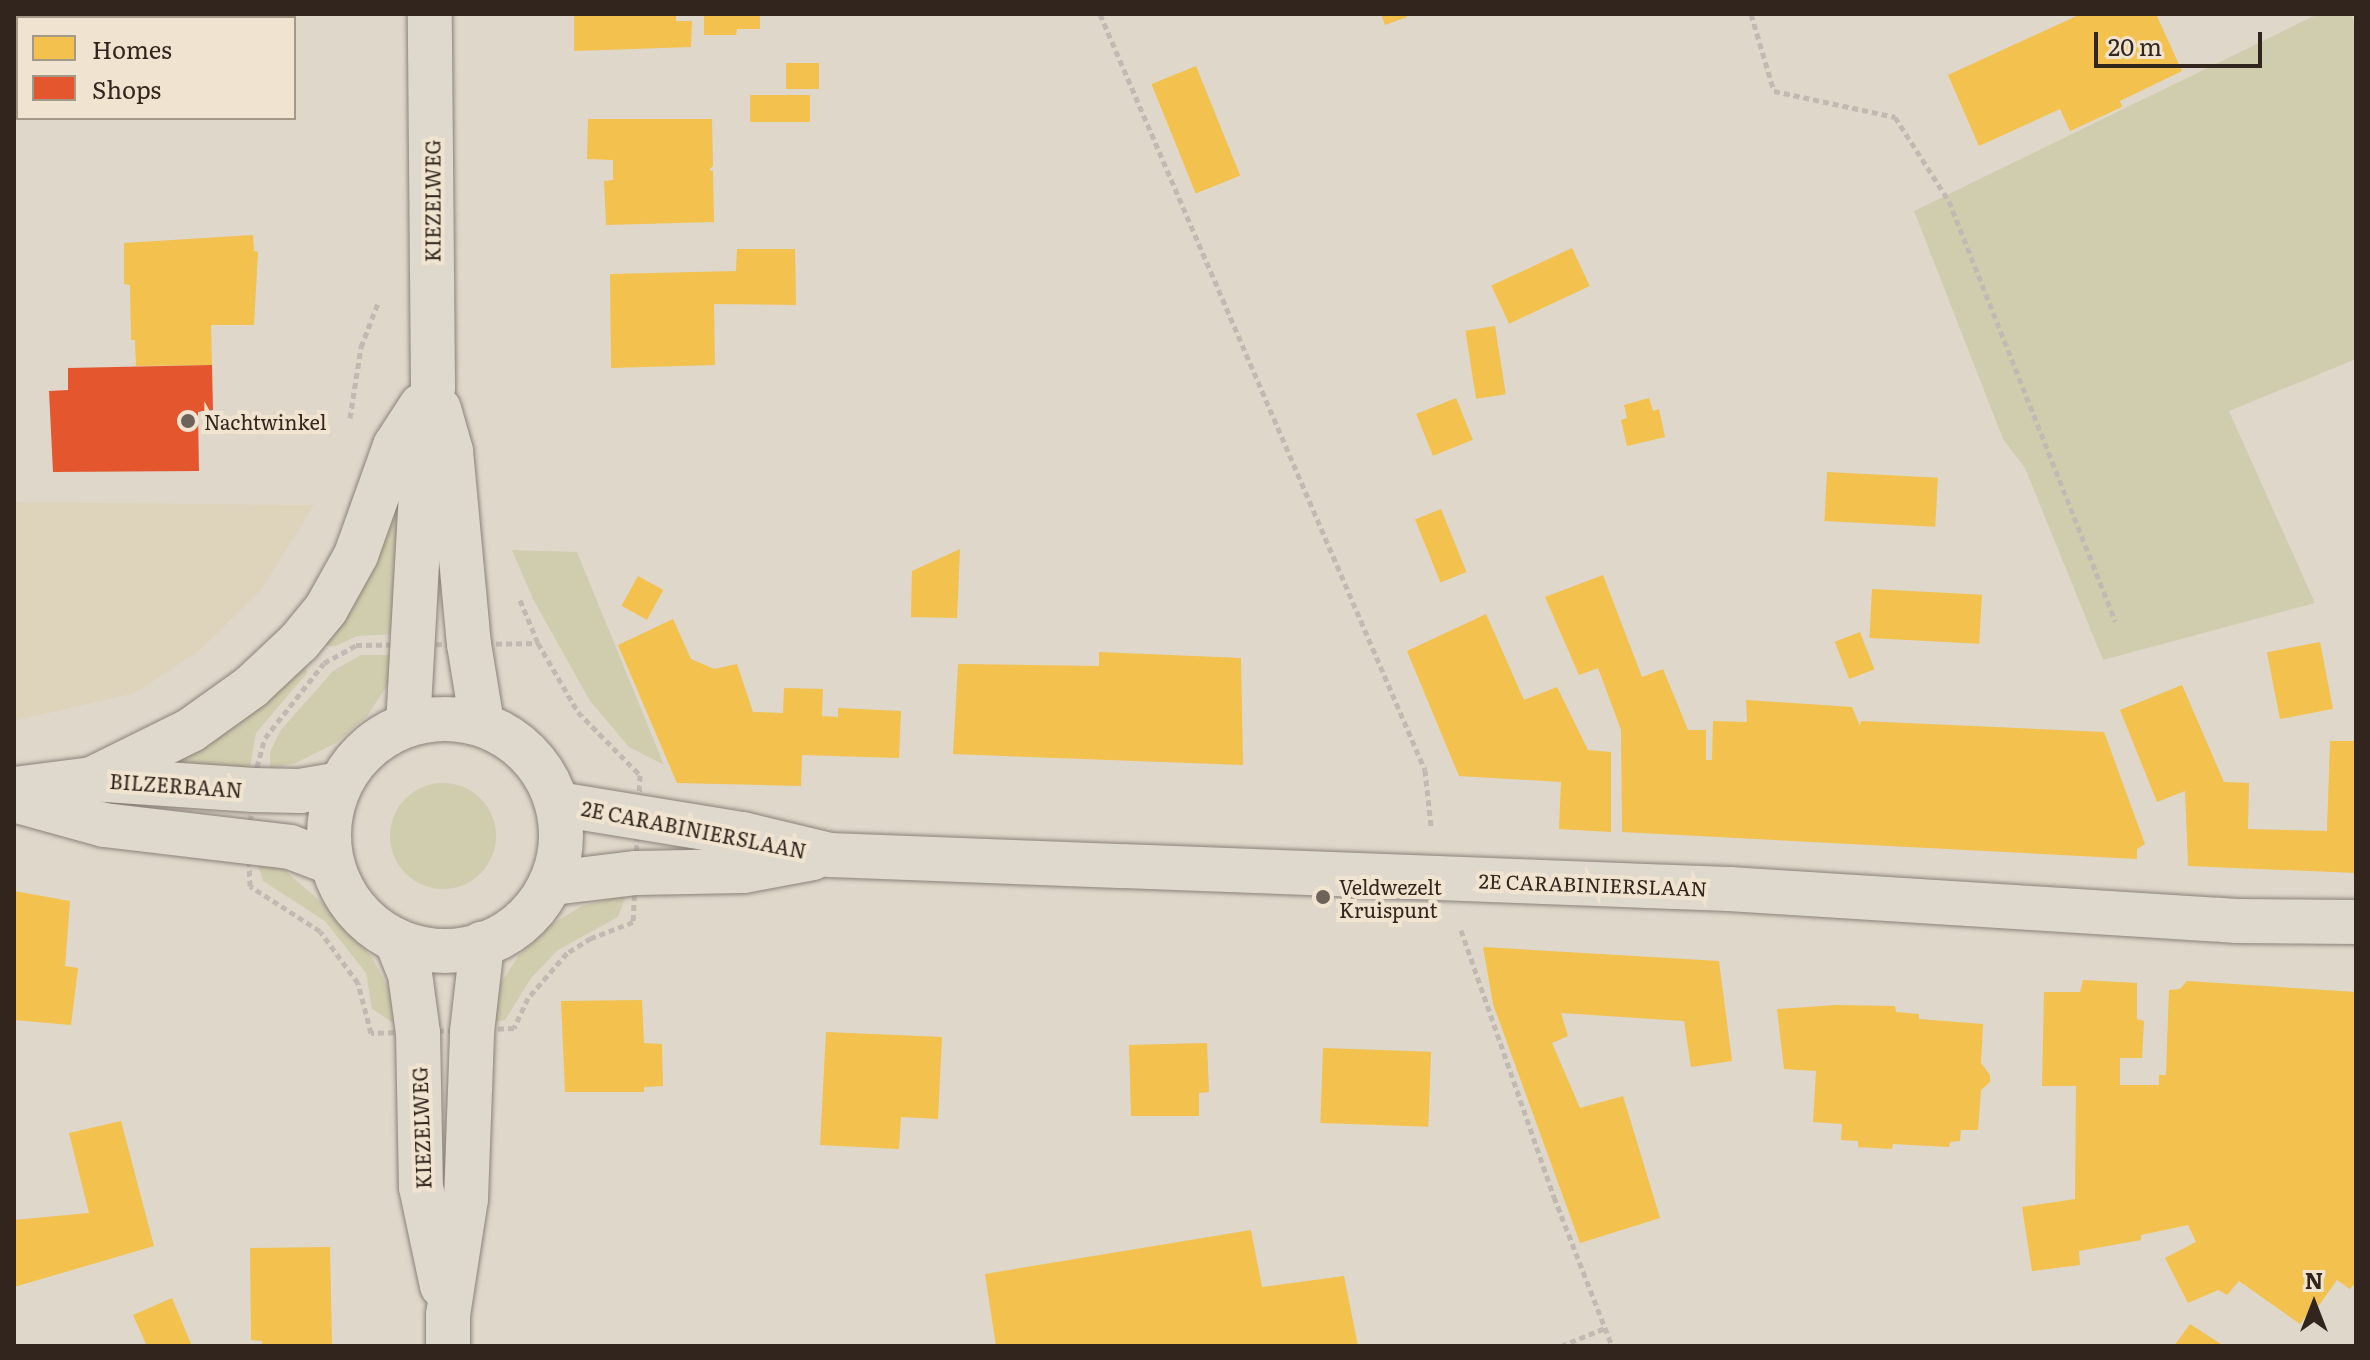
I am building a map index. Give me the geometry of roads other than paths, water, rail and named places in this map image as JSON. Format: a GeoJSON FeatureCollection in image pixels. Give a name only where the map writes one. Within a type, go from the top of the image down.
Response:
{"type":"FeatureCollection","features":[{"type":"Feature","properties":{"kind":"main road","name":"KIEZELWEG"},"geometry":{"type":"LineString","coordinates":[[408,725],[423,454],[433,387],[430,14]]}},
{"type":"Feature","properties":{"kind":"main road","name":"KIEZELWEG"},"geometry":{"type":"LineString","coordinates":[[433,387],[451,451],[469,644],[482,723]]}},
{"type":"Feature","properties":{"kind":"main road"},"geometry":{"type":"LineString","coordinates":[[92,779],[191,730],[251,687],[299,642],[326,609],[356,555],[395,446],[433,387]]}},
{"type":"Feature","properties":{"kind":"main road"},"geometry":{"type":"LineString","coordinates":[[439,719],[482,723],[516,742],[548,778],[558,804],[561,843],[553,883],[538,909],[505,937],[443,950],[397,942],[361,918],[346,899],[330,862],[329,823],[339,784],[365,751],[408,725],[439,719]]}},
{"type":"Feature","properties":{"kind":"main road","name":"BILZERBAAN"},"geometry":{"type":"LineString","coordinates":[[14,789],[92,779],[300,791],[339,784]]}},
{"type":"Feature","properties":{"kind":"main road"},"geometry":{"type":"LineString","coordinates":[[14,800],[104,825],[290,847],[330,862]]}},
{"type":"Feature","properties":{"kind":"main road","name":"2E CARABINIERSLAAN"},"geometry":{"type":"LineString","coordinates":[[558,804],[742,834],[830,855],[1729,889],[2237,921],[2356,922]]}},
{"type":"Feature","properties":{"kind":"main road","name":"2E CARABINIERSLAAN"},"geometry":{"type":"LineString","coordinates":[[553,883],[636,873],[743,871],[830,855]]}},
{"type":"Feature","properties":{"kind":"main road","name":"KIEZELWEG"},"geometry":{"type":"LineString","coordinates":[[397,942],[410,974],[418,1033],[421,1187],[448,1331]]}},
{"type":"Feature","properties":{"kind":"main road","name":"KIEZELWEG"},"geometry":{"type":"LineString","coordinates":[[448,1331],[466,1199],[472,1032],[482,944]]}},
{"type":"Feature","properties":{"kind":"place","name":"Nachtwinkel"},"geometry":{"type":"Point","coordinates":[188,421]}},
{"type":"Feature","properties":{"kind":"place","name":"Veldwezelt Kruispunt"},"geometry":{"type":"Point","coordinates":[1323,897]}}]}
